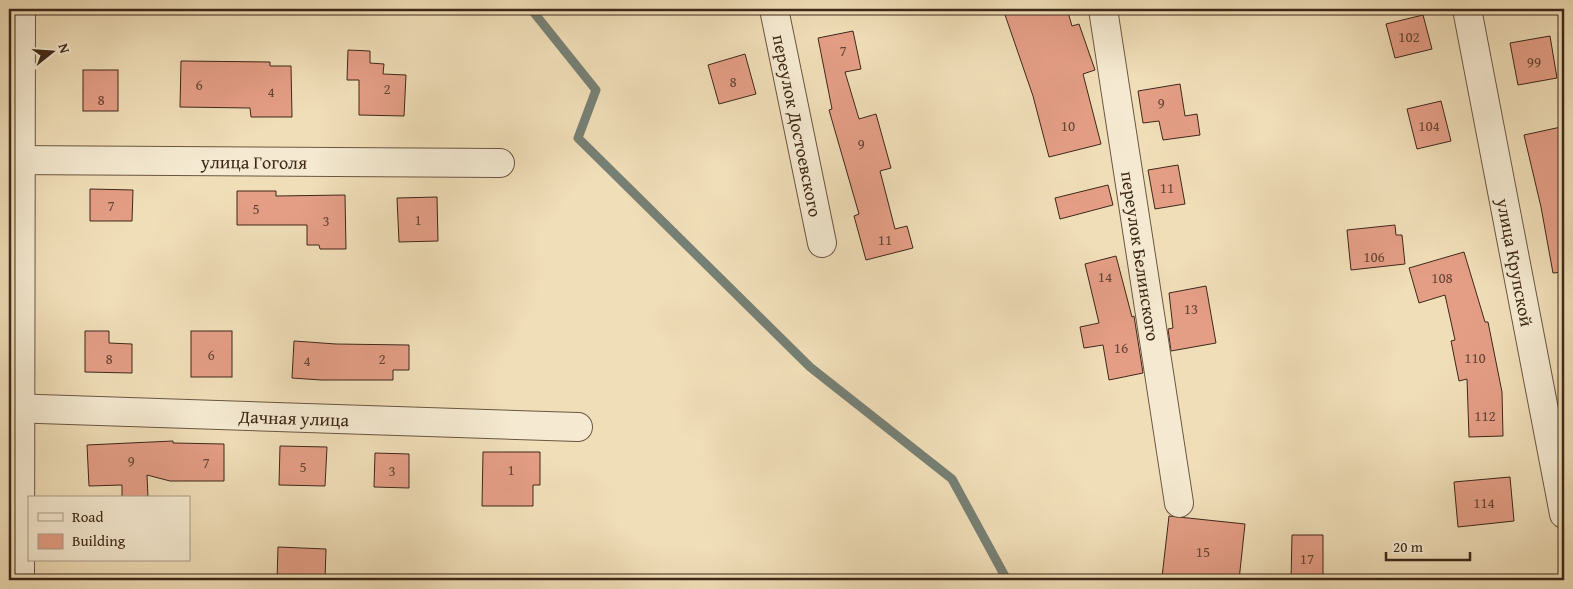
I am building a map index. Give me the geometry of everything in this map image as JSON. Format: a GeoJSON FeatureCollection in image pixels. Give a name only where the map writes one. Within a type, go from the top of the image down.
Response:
{"type":"FeatureCollection","features":[{"type":"Feature","properties":{"kind":"street"},"geometry":{"type":"LineString","coordinates":[[20,580],[15,409],[15,160],[21,9]]}},
{"type":"Feature","properties":{"kind":"street","name":"переулок Достоевского"},"geometry":{"type":"LineString","coordinates":[[774,9],[822,242]]}},
{"type":"Feature","properties":{"kind":"street","name":"переулок Белинского"},"geometry":{"type":"LineString","coordinates":[[1103,9],[1179,503]]}},
{"type":"Feature","properties":{"kind":"street","name":"улица Крупской"},"geometry":{"type":"LineString","coordinates":[[1467,9],[1564,514]]}},
{"type":"Feature","properties":{"kind":"street","name":"улица Гоголя"},"geometry":{"type":"LineString","coordinates":[[15,160],[500,164]]}},
{"type":"Feature","properties":{"kind":"street","name":"Дачная улица"},"geometry":{"type":"LineString","coordinates":[[15,409],[578,427]]}},
{"type":"Feature","properties":{"kind":"building"},"geometry":{"type":"Polygon","coordinates":[[[1003,9],[1067,9],[1072,26],[1079,24],[1095,70],[1083,74],[1101,144],[1049,157],[1033,96],[1003,9]]]}},
{"type":"Feature","properties":{"kind":"building"},"geometry":{"type":"Polygon","coordinates":[[[1423,15],[1432,49],[1395,58],[1386,24],[1423,15]]]}},
{"type":"Feature","properties":{"kind":"building"},"geometry":{"type":"Polygon","coordinates":[[[853,31],[861,69],[845,72],[859,119],[876,114],[891,168],[880,171],[895,229],[907,226],[913,248],[866,260],[854,216],[859,214],[829,110],[832,109],[818,38],[853,31]]]}},
{"type":"Feature","properties":{"kind":"building"},"geometry":{"type":"Polygon","coordinates":[[[1550,36],[1557,78],[1518,85],[1510,43],[1550,36]]]}},
{"type":"Feature","properties":{"kind":"building"},"geometry":{"type":"Polygon","coordinates":[[[348,50],[370,51],[370,63],[384,64],[383,74],[406,75],[404,116],[359,115],[359,80],[347,80],[348,50]]]}},
{"type":"Feature","properties":{"kind":"building"},"geometry":{"type":"Polygon","coordinates":[[[745,54],[756,94],[719,104],[708,65],[745,54]]]}},
{"type":"Feature","properties":{"kind":"building"},"geometry":{"type":"Polygon","coordinates":[[[181,61],[270,62],[270,66],[291,66],[292,117],[251,117],[250,108],[180,107],[181,61]]]}},
{"type":"Feature","properties":{"kind":"building"},"geometry":{"type":"Polygon","coordinates":[[[83,70],[118,70],[118,111],[83,111],[83,70]]]}},
{"type":"Feature","properties":{"kind":"building"},"geometry":{"type":"Polygon","coordinates":[[[1180,84],[1185,116],[1197,114],[1200,135],[1163,140],[1159,121],[1143,123],[1138,91],[1180,84]]]}},
{"type":"Feature","properties":{"kind":"building"},"geometry":{"type":"Polygon","coordinates":[[[1441,101],[1451,141],[1417,149],[1407,109],[1441,101]]]}},
{"type":"Feature","properties":{"kind":"building"},"geometry":{"type":"Polygon","coordinates":[[[1561,127],[1564,141],[1564,272],[1553,273],[1541,207],[1524,135],[1561,127]]]}},
{"type":"Feature","properties":{"kind":"building"},"geometry":{"type":"Polygon","coordinates":[[[1178,165],[1185,204],[1155,209],[1148,170],[1178,165]]]}},
{"type":"Feature","properties":{"kind":"building"},"geometry":{"type":"Polygon","coordinates":[[[1108,185],[1113,205],[1060,219],[1055,198],[1108,185]]]}},
{"type":"Feature","properties":{"kind":"building"},"geometry":{"type":"Polygon","coordinates":[[[90,189],[133,190],[132,221],[90,221],[90,189]]]}},
{"type":"Feature","properties":{"kind":"building"},"geometry":{"type":"Polygon","coordinates":[[[237,191],[276,191],[276,196],[345,195],[346,249],[320,249],[319,245],[307,245],[307,225],[237,225],[237,191]]]}},
{"type":"Feature","properties":{"kind":"building"},"geometry":{"type":"Polygon","coordinates":[[[437,197],[438,241],[399,242],[397,198],[437,197]]]}},
{"type":"Feature","properties":{"kind":"building"},"geometry":{"type":"Polygon","coordinates":[[[1395,225],[1396,235],[1402,235],[1405,264],[1351,270],[1347,230],[1395,225]]]}},
{"type":"Feature","properties":{"kind":"building"},"geometry":{"type":"Polygon","coordinates":[[[1464,252],[1485,322],[1488,322],[1502,392],[1503,436],[1469,437],[1467,379],[1459,381],[1451,341],[1455,340],[1445,295],[1419,303],[1409,268],[1464,252]]]}},
{"type":"Feature","properties":{"kind":"building"},"geometry":{"type":"Polygon","coordinates":[[[1116,256],[1132,317],[1134,316],[1143,373],[1109,380],[1103,345],[1084,348],[1080,327],[1099,323],[1085,264],[1116,256]]]}},
{"type":"Feature","properties":{"kind":"building"},"geometry":{"type":"Polygon","coordinates":[[[1206,286],[1216,343],[1171,351],[1168,329],[1173,328],[1169,293],[1206,286]]]}},
{"type":"Feature","properties":{"kind":"building"},"geometry":{"type":"Polygon","coordinates":[[[85,331],[109,331],[109,343],[132,344],[132,373],[85,372],[85,331]]]}},
{"type":"Feature","properties":{"kind":"building"},"geometry":{"type":"Polygon","coordinates":[[[191,331],[232,331],[232,377],[191,377],[191,331]]]}},
{"type":"Feature","properties":{"kind":"building"},"geometry":{"type":"Polygon","coordinates":[[[294,341],[336,344],[409,345],[409,370],[393,370],[393,380],[292,378],[294,341]]]}},
{"type":"Feature","properties":{"kind":"building"},"geometry":{"type":"Polygon","coordinates":[[[173,441],[173,443],[224,444],[224,481],[170,481],[147,475],[148,496],[122,496],[122,485],[89,486],[87,445],[173,441]]]}},
{"type":"Feature","properties":{"kind":"building"},"geometry":{"type":"Polygon","coordinates":[[[280,446],[327,447],[325,486],[279,485],[280,446]]]}},
{"type":"Feature","properties":{"kind":"building"},"geometry":{"type":"Polygon","coordinates":[[[483,452],[540,452],[540,485],[533,485],[533,506],[482,506],[483,452]]]}},
{"type":"Feature","properties":{"kind":"building"},"geometry":{"type":"Polygon","coordinates":[[[375,453],[409,454],[409,488],[374,487],[375,453]]]}},
{"type":"Feature","properties":{"kind":"building"},"geometry":{"type":"Polygon","coordinates":[[[1510,477],[1514,521],[1458,527],[1454,482],[1510,477]]]}},
{"type":"Feature","properties":{"kind":"building"},"geometry":{"type":"Polygon","coordinates":[[[1169,516],[1245,524],[1239,580],[1191,580],[1162,577],[1169,516]]]}},
{"type":"Feature","properties":{"kind":"building"},"geometry":{"type":"Polygon","coordinates":[[[1292,535],[1323,535],[1323,580],[1291,580],[1292,535]]]}},
{"type":"Feature","properties":{"kind":"building"},"geometry":{"type":"Polygon","coordinates":[[[278,547],[326,549],[325,580],[277,580],[278,547]]]}},
{"type":"Feature","properties":{"kind":"waterway"},"geometry":{"type":"LineString","coordinates":[[531,9],[596,90],[578,138],[810,367],[952,479],[1007,580]]}}]}
